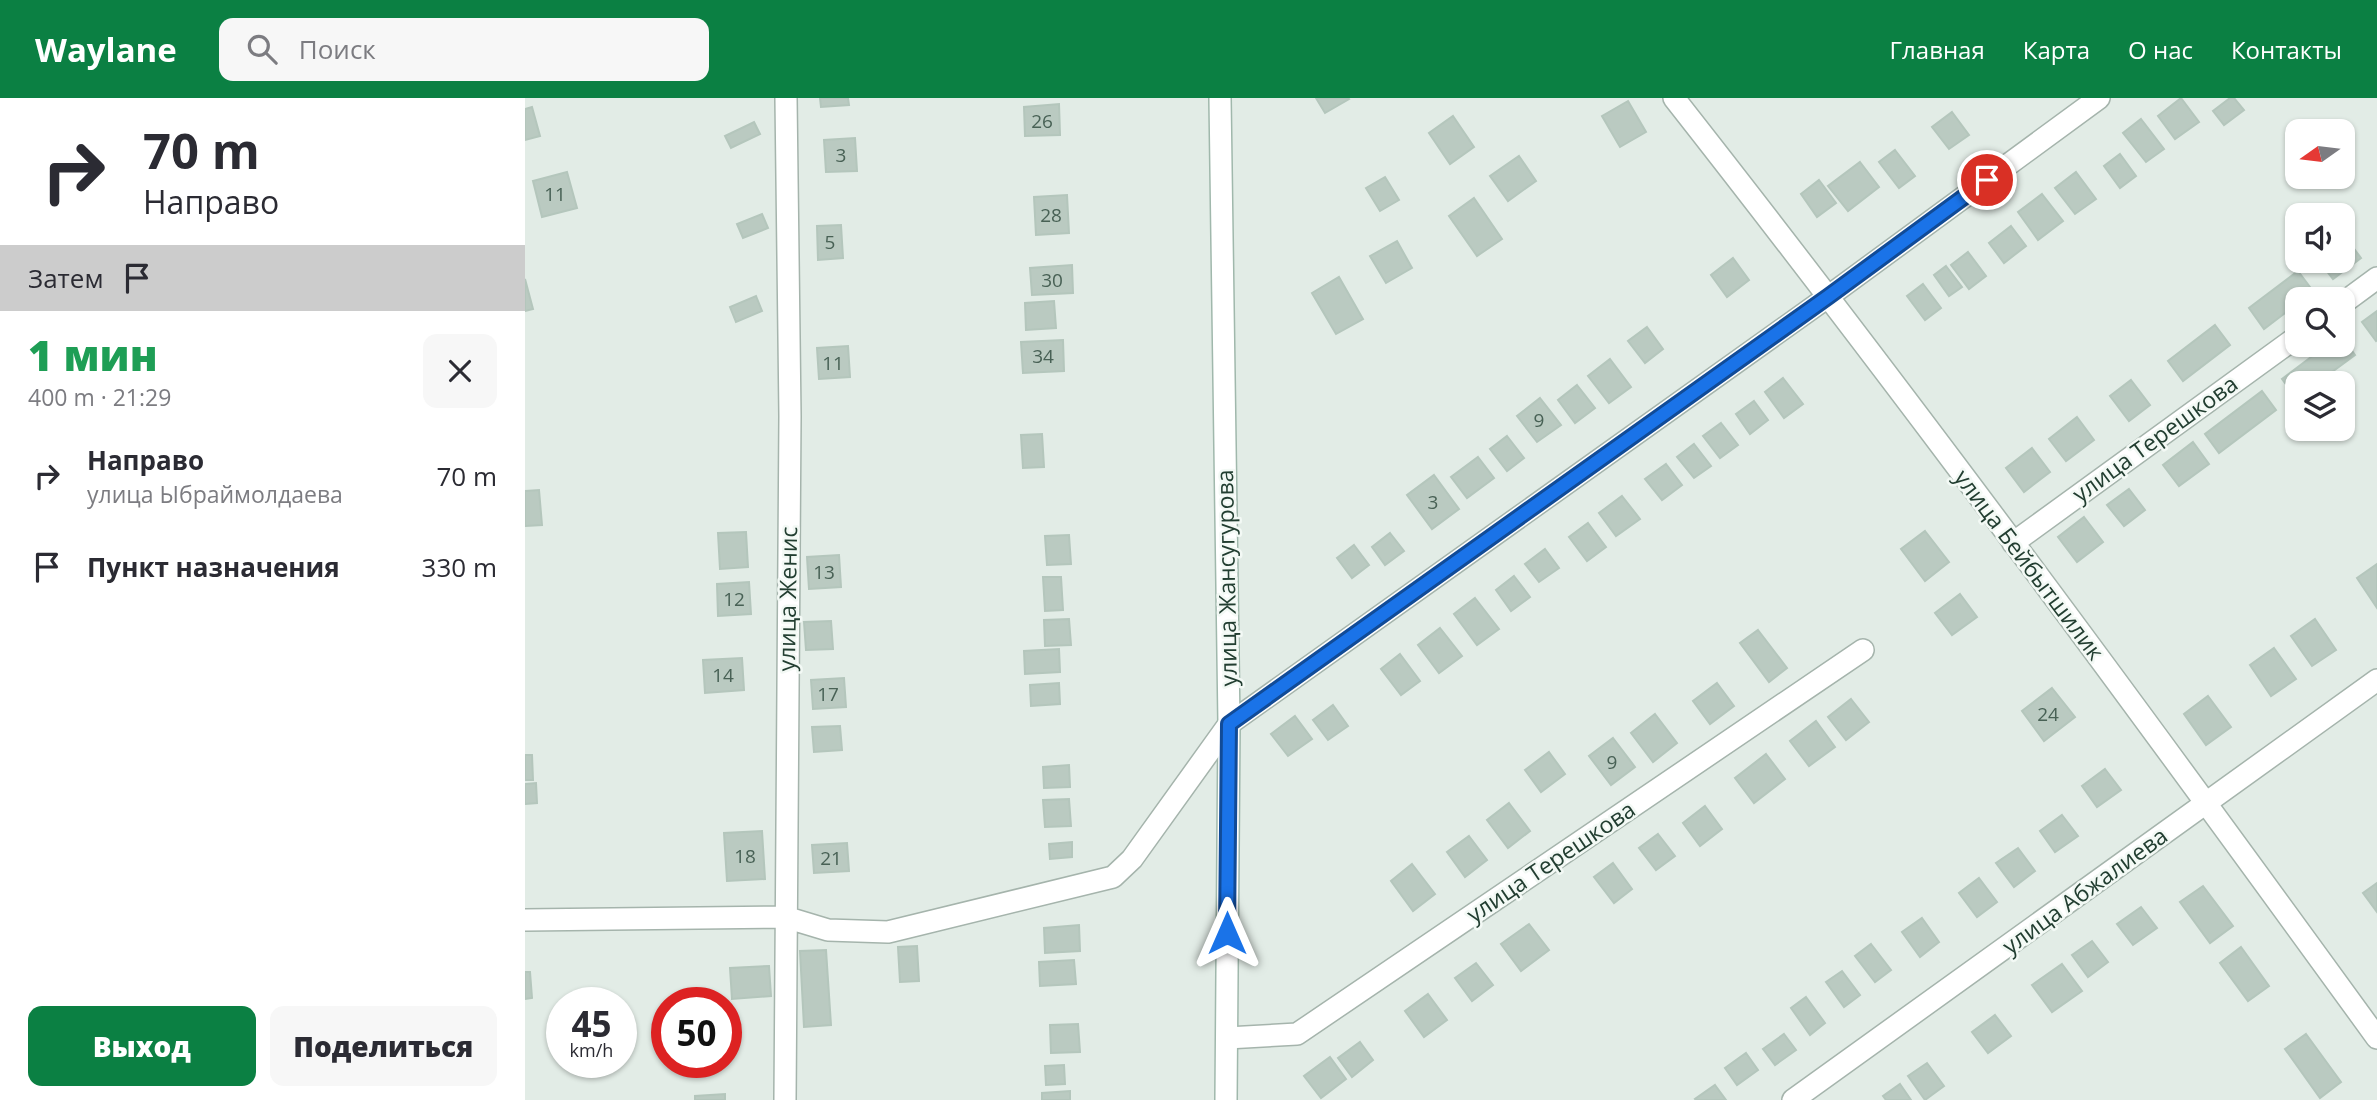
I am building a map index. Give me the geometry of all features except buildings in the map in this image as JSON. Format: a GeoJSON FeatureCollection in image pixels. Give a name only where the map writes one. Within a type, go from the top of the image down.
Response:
{"type":"FeatureCollection","features":[{"type":"Feature","properties":{"kind":"street","name":"улица Женис"},"geometry":{"type":"LineString","coordinates":[[785,1100],[790,430],[786,98]]}},
{"type":"Feature","properties":{"kind":"street","name":"улица Жансугурова"},"geometry":{"type":"LineString","coordinates":[[1220,98],[1229,724],[1226,1100]]}},
{"type":"Feature","properties":{"kind":"street","name":"улица Бейбытшилик"},"geometry":{"type":"LineString","coordinates":[[1674,98],[1829,296],[2013,542],[2377,1038]]}},
{"type":"Feature","properties":{"kind":"street"},"geometry":{"type":"LineString","coordinates":[[525,920],[785,917],[828,930],[888,932],[1113,877],[1132,859],[1229,724],[1829,296],[2099,98]]}},
{"type":"Feature","properties":{"kind":"street"},"geometry":{"type":"LineString","coordinates":[[2355,294],[2377,278]]}},
{"type":"Feature","properties":{"kind":"street","name":"улица Терешкова"},"geometry":{"type":"LineString","coordinates":[[2013,542],[2285,345]]}},
{"type":"Feature","properties":{"kind":"street","name":"улица Терешкова"},"geometry":{"type":"LineString","coordinates":[[1227,1038],[1297,1034],[1863,650]]}},
{"type":"Feature","properties":{"kind":"street","name":"улица Абжалиева"},"geometry":{"type":"LineString","coordinates":[[1793,1100],[2377,681]]}},
{"type":"Feature","properties":{"kind":"route"},"geometry":{"type":"LineString","coordinates":[[1227,933],[1229,724],[1829,296],[1987,180]]}}]}
